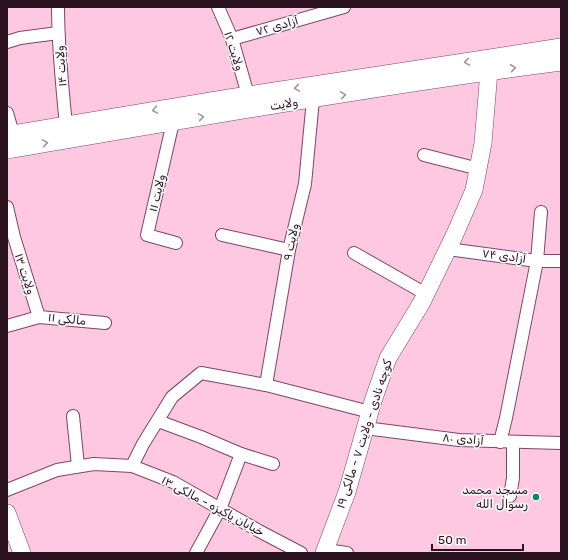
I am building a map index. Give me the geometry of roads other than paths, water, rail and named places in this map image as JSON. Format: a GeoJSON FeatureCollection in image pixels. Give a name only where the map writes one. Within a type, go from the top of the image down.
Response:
{"type":"FeatureCollection","features":[{"type":"Feature","properties":{"kind":"main road","name":"ولایت"},"geometry":{"type":"LineString","coordinates":[[9,140],[66,126],[248,95],[561,48]]}},
{"type":"Feature","properties":{"kind":"main road","name":"ولایت"},"geometry":{"type":"LineString","coordinates":[[9,140],[173,122],[489,71],[561,62]]}},
{"type":"Feature","properties":{"kind":"main road","name":"کوچه نادی - ولایت ۷ - مالکی ۱۹"},"geometry":{"type":"LineString","coordinates":[[325,551],[347,492],[365,428],[388,358],[422,302],[448,249],[474,190],[483,143],[489,71]]}},
{"type":"Feature","properties":{"kind":"main road"},"geometry":{"type":"LineString","coordinates":[[7,513],[22,553]]}},
{"type":"Feature","properties":{"kind":"street","name":"ولایت ۱۴"},"geometry":{"type":"LineString","coordinates":[[58,7],[60,72],[66,126]]}},
{"type":"Feature","properties":{"kind":"street","name":"ولایت ۱۲"},"geometry":{"type":"LineString","coordinates":[[218,7],[232,39],[248,95]]}},
{"type":"Feature","properties":{"kind":"street","name":"آزادی ۷۲"},"geometry":{"type":"LineString","coordinates":[[232,39],[344,7]]}},
{"type":"Feature","properties":{"kind":"street"},"geometry":{"type":"LineString","coordinates":[[7,42],[20,38],[58,33]]}},
{"type":"Feature","properties":{"kind":"street","name":"ولایت ۹"},"geometry":{"type":"LineString","coordinates":[[266,385],[288,250],[305,184],[313,100]]}},
{"type":"Feature","properties":{"kind":"street"},"geometry":{"type":"LineString","coordinates":[[7,113],[9,140]]}},
{"type":"Feature","properties":{"kind":"street","name":"ولایت ۱۱"},"geometry":{"type":"LineString","coordinates":[[173,122],[147,234],[176,243]]}},
{"type":"Feature","properties":{"kind":"street"},"geometry":{"type":"LineString","coordinates":[[424,155],[479,169]]}},
{"type":"Feature","properties":{"kind":"street","name":"ولایت ۱۳"},"geometry":{"type":"LineString","coordinates":[[7,207],[14,237],[39,316]]}},
{"type":"Feature","properties":{"kind":"street"},"geometry":{"type":"LineString","coordinates":[[500,442],[537,261],[541,212]]}},
{"type":"Feature","properties":{"kind":"street"},"geometry":{"type":"LineString","coordinates":[[222,235],[288,250]]}},
{"type":"Feature","properties":{"kind":"street","name":"آزادی ۷۴"},"geometry":{"type":"LineString","coordinates":[[448,249],[537,261],[561,262]]}},
{"type":"Feature","properties":{"kind":"street"},"geometry":{"type":"LineString","coordinates":[[354,253],[426,294]]}},
{"type":"Feature","properties":{"kind":"street","name":"مالکی ۱۱"},"geometry":{"type":"LineString","coordinates":[[7,326],[39,316],[105,323]]}},
{"type":"Feature","properties":{"kind":"street"},"geometry":{"type":"LineString","coordinates":[[132,466],[143,444],[172,397],[201,373],[266,385],[370,412]]}},
{"type":"Feature","properties":{"kind":"street"},"geometry":{"type":"LineString","coordinates":[[73,416],[78,466]]}},
{"type":"Feature","properties":{"kind":"street"},"geometry":{"type":"LineString","coordinates":[[158,421],[241,454],[273,464]]}},
{"type":"Feature","properties":{"kind":"street","name":"آزادی ۸۰"},"geometry":{"type":"LineString","coordinates":[[365,428],[459,440],[561,443]]}},
{"type":"Feature","properties":{"kind":"street"},"geometry":{"type":"LineString","coordinates":[[510,496],[513,478],[513,442]]}},
{"type":"Feature","properties":{"kind":"street"},"geometry":{"type":"LineString","coordinates":[[196,553],[220,509],[241,454]]}},
{"type":"Feature","properties":{"kind":"street","name":"خیابان پاکیزه - مالکی ۱۳"},"geometry":{"type":"LineString","coordinates":[[7,490],[57,470],[94,464],[132,466],[173,482],[301,553]]}},
{"type":"Feature","properties":{"kind":"street"},"geometry":{"type":"LineString","coordinates":[[325,551],[347,553]]}},
{"type":"Feature","properties":{"kind":"place","name":"مسجد محمد رسوال الله"},"geometry":{"type":"Point","coordinates":[536,497]}}]}
